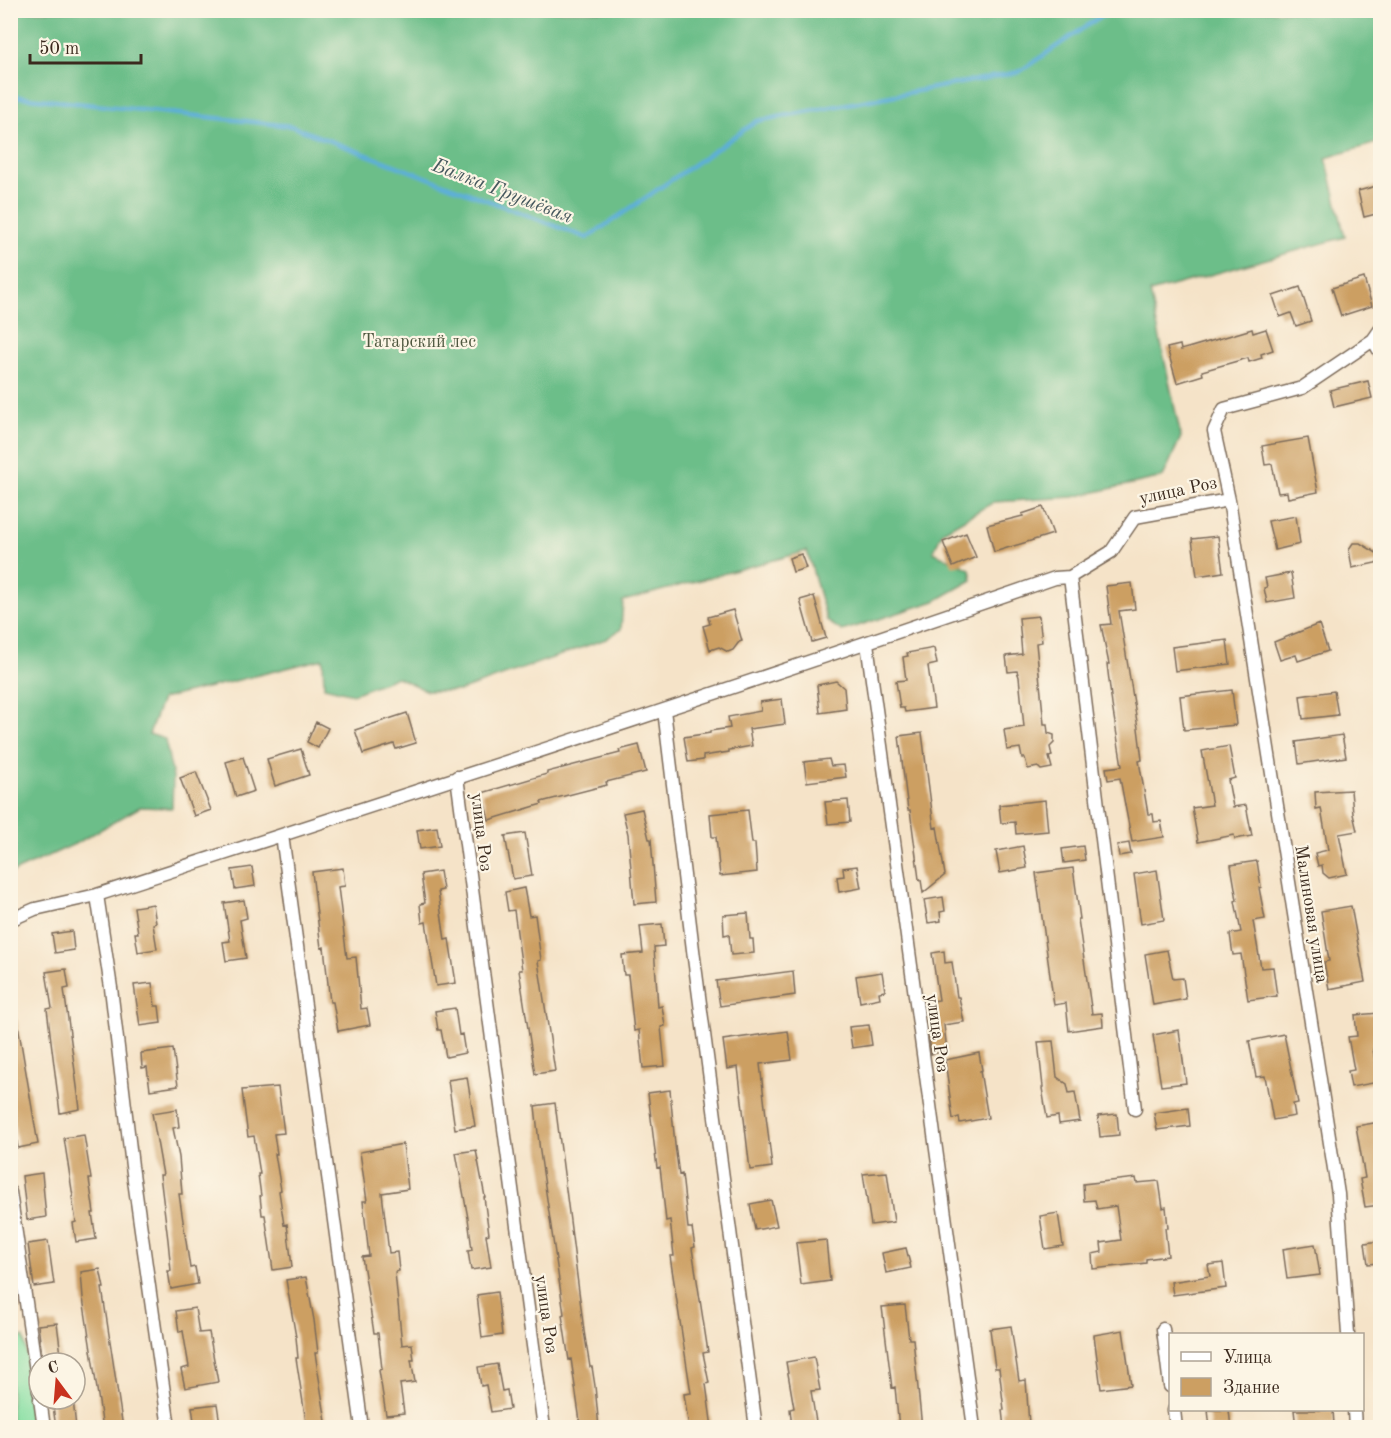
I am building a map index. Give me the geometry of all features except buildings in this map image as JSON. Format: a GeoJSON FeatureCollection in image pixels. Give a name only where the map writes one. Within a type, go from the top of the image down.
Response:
{"type":"FeatureCollection","features":[{"type":"Feature","properties":{"kind":"street"},"geometry":{"type":"LineString","coordinates":[[1377,335],[1380,352]]}},
{"type":"Feature","properties":{"kind":"street","name":"улица Роз"},"geometry":{"type":"LineString","coordinates":[[10,920],[35,909],[98,895],[664,710],[1055,578],[1070,577],[1111,552],[1135,517],[1229,500],[1214,431],[1224,409],[1302,388],[1377,335]]}},
{"type":"Feature","properties":{"kind":"street","name":"Малиновая улица"},"geometry":{"type":"LineString","coordinates":[[1229,500],[1338,1194],[1348,1333]]}},
{"type":"Feature","properties":{"kind":"street"},"geometry":{"type":"LineString","coordinates":[[1070,577],[1135,1109]]}},
{"type":"Feature","properties":{"kind":"street","name":"улица Роз"},"geometry":{"type":"LineString","coordinates":[[867,643],[974,1428]]}},
{"type":"Feature","properties":{"kind":"street"},"geometry":{"type":"LineString","coordinates":[[664,710],[756,1428]]}},
{"type":"Feature","properties":{"kind":"street","name":"улица Роз"},"geometry":{"type":"LineString","coordinates":[[457,777],[544,1428]]}},
{"type":"Feature","properties":{"kind":"street"},"geometry":{"type":"LineString","coordinates":[[282,835],[362,1428]]}},
{"type":"Feature","properties":{"kind":"street"},"geometry":{"type":"LineString","coordinates":[[98,895],[132,1166],[169,1428]]}},
{"type":"Feature","properties":{"kind":"street"},"geometry":{"type":"LineString","coordinates":[[10,1192],[33,1351]]}},
{"type":"Feature","properties":{"kind":"street"},"geometry":{"type":"LineString","coordinates":[[1163,1329],[1169,1378]]}},
{"type":"Feature","properties":{"kind":"street"},"geometry":{"type":"LineString","coordinates":[[42,1411],[44,1428]]}},
{"type":"Feature","properties":{"kind":"street"},"geometry":{"type":"LineString","coordinates":[[1174,1411],[1176,1428]]}},
{"type":"Feature","properties":{"kind":"street"},"geometry":{"type":"LineString","coordinates":[[1354,1411],[1355,1428]]}},
{"type":"Feature","properties":{"kind":"green space","name":"Татарский лес"},"geometry":{"type":"Polygon","coordinates":[[[11,11],[1380,11],[1380,142],[1326,158],[1345,237],[1150,292],[1181,437],[1163,477],[1073,497],[994,502],[943,531],[933,552],[970,569],[972,580],[935,601],[842,631],[827,621],[807,551],[623,601],[621,629],[606,639],[459,691],[427,691],[397,677],[353,694],[324,687],[323,659],[162,699],[149,734],[165,739],[173,778],[172,808],[140,807],[77,843],[11,873],[11,11]]]}},
{"type":"Feature","properties":{"kind":"green space"},"geometry":{"type":"Polygon","coordinates":[[[24,1337],[27,1356],[27,1411],[36,1411],[38,1427],[11,1427],[10,1339],[24,1337]]]}},
{"type":"Feature","properties":{"kind":"waterway","name":"Балка Грушёвая"},"geometry":{"type":"LineString","coordinates":[[10,96],[291,126],[587,238],[757,121],[1019,72],[1098,18],[1116,10]]}}]}
